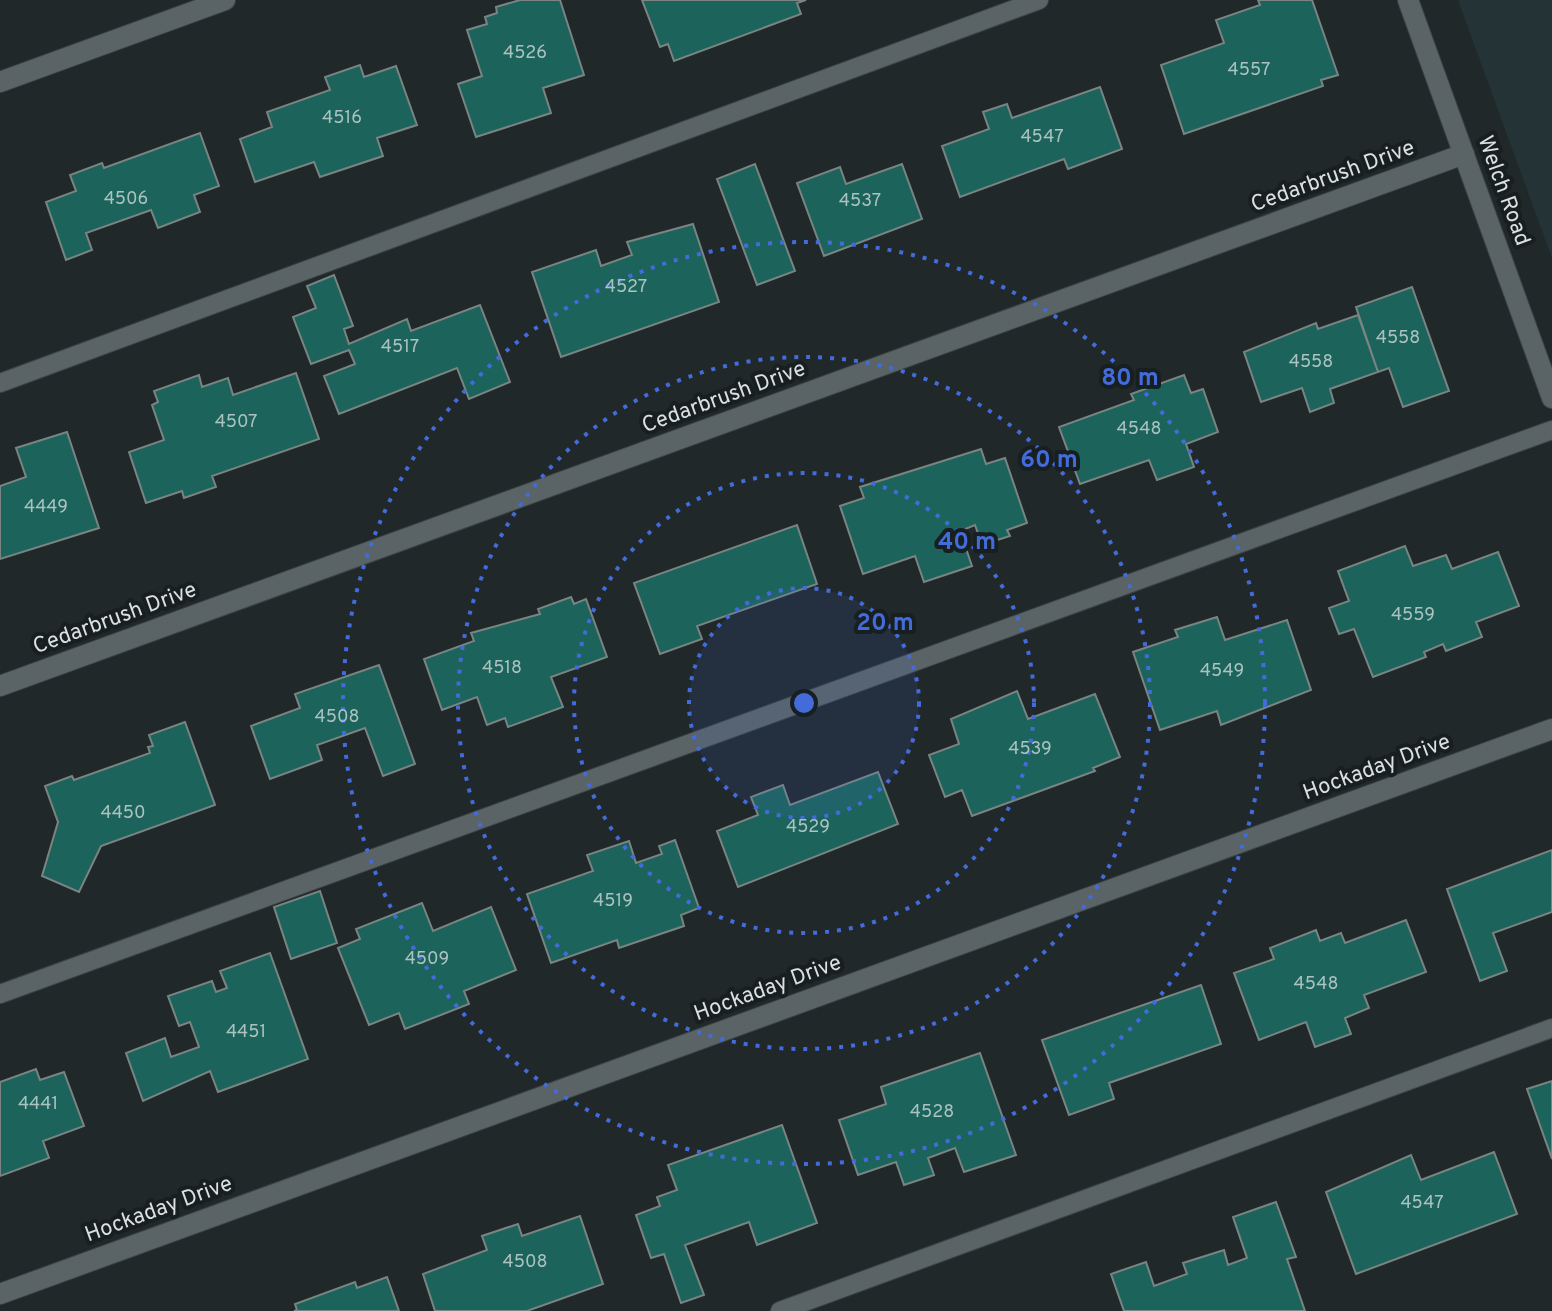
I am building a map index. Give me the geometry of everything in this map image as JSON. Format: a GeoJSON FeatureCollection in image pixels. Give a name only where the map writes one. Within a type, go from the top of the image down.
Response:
{"type":"FeatureCollection","features":[{"type":"Feature","properties":{"kind":"street"},"geometry":{"type":"LineString","coordinates":[[0,82],[225,0]]}},
{"type":"Feature","properties":{"kind":"street","name":"Welch Road"},"geometry":{"type":"LineString","coordinates":[[1408,0],[1552,398]]}},
{"type":"Feature","properties":{"kind":"street","name":"Cedarbrush Drive"},"geometry":{"type":"LineString","coordinates":[[0,686],[1464,154]]}},
{"type":"Feature","properties":{"kind":"street","name":"Hockaday Drive"},"geometry":{"type":"LineString","coordinates":[[0,1294],[1552,729]]}},
{"type":"Feature","properties":{"kind":"lane"},"geometry":{"type":"LineString","coordinates":[[0,383],[1039,0]]}},
{"type":"Feature","properties":{"kind":"lane"},"geometry":{"type":"LineString","coordinates":[[0,994],[1552,430]]}},
{"type":"Feature","properties":{"kind":"lane"},"geometry":{"type":"LineString","coordinates":[[780,1311],[1552,1028]]}},
{"type":"Feature","properties":{"kind":"shaded area"},"geometry":{"type":"Polygon","coordinates":[[[1458,0],[1552,0],[1552,258],[1458,0]]]}},
{"type":"Feature","properties":{"kind":"building"},"geometry":{"type":"Polygon","coordinates":[[[520,0],[560,0],[584,75],[543,88],[551,113],[476,137],[458,84],[482,76],[467,30],[487,24],[485,17],[497,13],[496,7],[520,0]]]}},
{"type":"Feature","properties":{"kind":"building"},"geometry":{"type":"Polygon","coordinates":[[[642,0],[806,0],[797,3],[801,14],[674,61],[668,44],[660,47],[642,0]]]}},
{"type":"Feature","properties":{"kind":"building"},"geometry":{"type":"Polygon","coordinates":[[[1258,0],[1312,0],[1338,75],[1321,80],[1323,86],[1184,134],[1161,65],[1224,43],[1216,20],[1260,5],[1258,0]]]}},
{"type":"Feature","properties":{"kind":"building"},"geometry":{"type":"Polygon","coordinates":[[[360,65],[364,77],[396,66],[417,125],[377,138],[383,156],[320,177],[314,162],[255,182],[240,139],[272,127],[267,112],[330,90],[325,77],[360,65]]]}},
{"type":"Feature","properties":{"kind":"building"},"geometry":{"type":"Polygon","coordinates":[[[1100,87],[1122,149],[1068,169],[1064,159],[960,197],[942,146],[989,129],[983,112],[1007,104],[1012,118],[1100,87]]]}},
{"type":"Feature","properties":{"kind":"building"},"geometry":{"type":"Polygon","coordinates":[[[200,133],[219,186],[194,195],[200,212],[158,228],[151,210],[86,233],[92,250],[66,260],[46,202],[76,191],[70,175],[102,163],[104,168],[200,133]]]}},
{"type":"Feature","properties":{"kind":"building"},"geometry":{"type":"Polygon","coordinates":[[[755,164],[795,271],[757,285],[717,179],[755,164]]]}},
{"type":"Feature","properties":{"kind":"building"},"geometry":{"type":"Polygon","coordinates":[[[902,164],[922,219],[824,256],[797,183],[840,167],[846,184],[902,164]]]}},
{"type":"Feature","properties":{"kind":"building"},"geometry":{"type":"Polygon","coordinates":[[[693,224],[719,302],[561,357],[532,272],[596,250],[601,266],[632,255],[627,242],[693,224]]]}},
{"type":"Feature","properties":{"kind":"building"},"geometry":{"type":"Polygon","coordinates":[[[334,275],[353,326],[344,329],[349,344],[407,319],[411,331],[480,305],[510,382],[469,399],[457,368],[339,414],[324,376],[355,364],[349,350],[311,364],[293,317],[316,308],[307,286],[334,275]]]}},
{"type":"Feature","properties":{"kind":"building"},"geometry":{"type":"Polygon","coordinates":[[[1412,287],[1449,391],[1403,407],[1389,368],[1378,372],[1356,307],[1412,287]]]}},
{"type":"Feature","properties":{"kind":"building"},"geometry":{"type":"Polygon","coordinates":[[[1358,315],[1378,372],[1330,389],[1334,403],[1310,412],[1302,388],[1261,402],[1244,352],[1316,323],[1318,329],[1358,315]]]}},
{"type":"Feature","properties":{"kind":"building"},"geometry":{"type":"Polygon","coordinates":[[[296,373],[319,439],[212,476],[216,487],[184,498],[182,491],[146,503],[129,452],[164,440],[152,405],[158,402],[154,391],[199,375],[202,387],[228,378],[233,395],[296,373]]]}},
{"type":"Feature","properties":{"kind":"building"},"geometry":{"type":"Polygon","coordinates":[[[1184,375],[1191,393],[1203,389],[1218,432],[1186,444],[1194,467],[1157,480],[1149,460],[1080,484],[1059,427],[1134,400],[1131,394],[1184,375]]]}},
{"type":"Feature","properties":{"kind":"building"},"geometry":{"type":"Polygon","coordinates":[[[67,432],[99,528],[0,559],[0,486],[26,477],[16,448],[67,432]]]}},
{"type":"Feature","properties":{"kind":"building"},"geometry":{"type":"Polygon","coordinates":[[[981,449],[986,464],[1005,458],[1027,523],[1007,530],[1010,536],[982,545],[975,525],[960,531],[972,566],[924,582],[915,556],[863,574],[840,506],[864,498],[860,487],[981,449]]]}},
{"type":"Feature","properties":{"kind":"building"},"geometry":{"type":"Polygon","coordinates":[[[797,525],[817,584],[697,626],[702,639],[660,654],[634,583],[797,525]]]}},
{"type":"Feature","properties":{"kind":"building"},"geometry":{"type":"Polygon","coordinates":[[[1405,546],[1413,566],[1446,555],[1452,569],[1498,552],[1519,606],[1476,622],[1482,637],[1446,651],[1443,644],[1424,652],[1426,657],[1373,677],[1354,629],[1339,634],[1329,608],[1349,601],[1338,571],[1405,546]]]}},
{"type":"Feature","properties":{"kind":"building"},"geometry":{"type":"Polygon","coordinates":[[[571,597],[574,604],[586,599],[607,657],[551,677],[563,707],[508,727],[505,718],[487,725],[477,697],[442,710],[424,659],[474,641],[471,633],[540,614],[538,609],[571,597]]]}},
{"type":"Feature","properties":{"kind":"building"},"geometry":{"type":"Polygon","coordinates":[[[1217,617],[1225,640],[1287,620],[1311,690],[1221,725],[1217,711],[1160,730],[1133,652],[1178,637],[1175,630],[1217,617]]]}},
{"type":"Feature","properties":{"kind":"building"},"geometry":{"type":"Polygon","coordinates":[[[379,665],[415,764],[383,776],[365,728],[317,745],[322,760],[270,779],[251,726],[300,708],[295,694],[379,665]]]}},
{"type":"Feature","properties":{"kind":"building"},"geometry":{"type":"Polygon","coordinates":[[[1017,691],[1028,719],[1095,694],[1120,757],[1093,768],[1095,771],[972,816],[962,790],[945,797],[929,755],[959,744],[951,719],[1017,691]]]}},
{"type":"Feature","properties":{"kind":"building"},"geometry":{"type":"Polygon","coordinates":[[[185,722],[215,805],[101,846],[79,892],[42,876],[58,822],[45,786],[72,776],[74,780],[150,753],[148,747],[153,746],[149,735],[185,722]]]}},
{"type":"Feature","properties":{"kind":"building"},"geometry":{"type":"Polygon","coordinates":[[[878,772],[898,824],[738,887],[717,831],[758,815],[751,797],[783,785],[790,805],[878,772]]]}},
{"type":"Feature","properties":{"kind":"building"},"geometry":{"type":"Polygon","coordinates":[[[675,840],[699,908],[681,915],[684,926],[619,948],[617,940],[551,963],[527,894],[593,871],[587,855],[629,841],[636,863],[662,854],[659,846],[675,840]]]}},
{"type":"Feature","properties":{"kind":"building"},"geometry":{"type":"Polygon","coordinates":[[[1552,850],[1552,912],[1493,933],[1507,971],[1480,981],[1447,889],[1552,850]]]}},
{"type":"Feature","properties":{"kind":"building"},"geometry":{"type":"Polygon","coordinates":[[[320,891],[337,943],[291,959],[274,907],[320,891]]]}},
{"type":"Feature","properties":{"kind":"building"},"geometry":{"type":"Polygon","coordinates":[[[422,903],[433,931],[491,907],[516,970],[464,991],[469,1004],[405,1029],[399,1013],[369,1025],[338,948],[360,939],[356,929],[422,903]]]}},
{"type":"Feature","properties":{"kind":"building"},"geometry":{"type":"Polygon","coordinates":[[[1406,920],[1426,972],[1364,995],[1369,1008],[1345,1018],[1351,1034],[1315,1047],[1306,1022],[1259,1040],[1234,973],[1274,959],[1270,948],[1316,930],[1320,941],[1341,933],[1345,943],[1406,920]]]}},
{"type":"Feature","properties":{"kind":"building"},"geometry":{"type":"Polygon","coordinates":[[[270,953],[308,1059],[218,1092],[210,1071],[143,1101],[126,1053],[165,1038],[171,1057],[199,1047],[190,1022],[179,1026],[168,996],[212,981],[216,992],[227,988],[220,971],[270,953]]]}},
{"type":"Feature","properties":{"kind":"building"},"geometry":{"type":"Polygon","coordinates":[[[1201,985],[1221,1044],[1109,1083],[1114,1099],[1069,1115],[1042,1040],[1201,985]]]}},
{"type":"Feature","properties":{"kind":"building"},"geometry":{"type":"Polygon","coordinates":[[[980,1053],[1016,1155],[964,1172],[955,1148],[928,1158],[934,1175],[904,1185],[896,1162],[858,1175],[839,1120],[886,1104],[881,1087],[980,1053]]]}},
{"type":"Feature","properties":{"kind":"building"},"geometry":{"type":"Polygon","coordinates":[[[36,1069],[40,1080],[64,1072],[84,1126],[43,1141],[49,1158],[0,1176],[0,1082],[36,1069]]]}},
{"type":"Feature","properties":{"kind":"building"},"geometry":{"type":"Polygon","coordinates":[[[1552,1081],[1552,1159],[1527,1089],[1552,1081]]]}},
{"type":"Feature","properties":{"kind":"building"},"geometry":{"type":"Polygon","coordinates":[[[782,1125],[817,1223],[757,1245],[749,1222],[685,1245],[704,1295],[681,1303],[664,1254],[651,1258],[636,1215],[660,1206],[657,1197],[677,1190],[668,1165],[782,1125]]]}},
{"type":"Feature","properties":{"kind":"building"},"geometry":{"type":"Polygon","coordinates":[[[1494,1152],[1517,1214],[1356,1274],[1326,1192],[1411,1155],[1421,1180],[1494,1152]]]}},
{"type":"Feature","properties":{"kind":"building"},"geometry":{"type":"Polygon","coordinates":[[[1276,1202],[1296,1257],[1287,1259],[1305,1311],[1124,1311],[1111,1274],[1146,1262],[1154,1286],[1187,1274],[1183,1263],[1224,1250],[1228,1265],[1247,1258],[1233,1217],[1276,1202]]]}},
{"type":"Feature","properties":{"kind":"building"},"geometry":{"type":"Polygon","coordinates":[[[580,1216],[603,1284],[527,1311],[435,1311],[423,1274],[487,1250],[482,1236],[518,1224],[522,1236],[580,1216]]]}},
{"type":"Feature","properties":{"kind":"building"},"geometry":{"type":"Polygon","coordinates":[[[387,1277],[399,1311],[294,1311],[297,1310],[295,1304],[355,1282],[357,1288],[387,1277]]]}}]}
